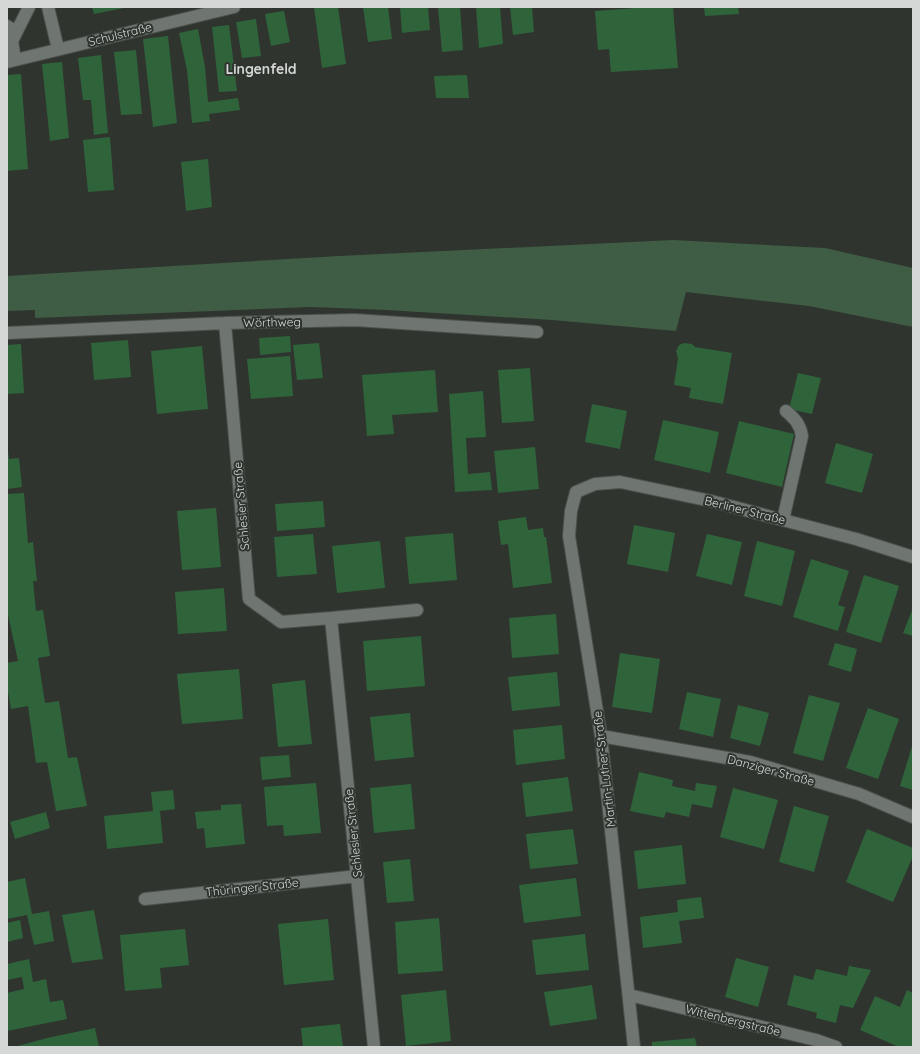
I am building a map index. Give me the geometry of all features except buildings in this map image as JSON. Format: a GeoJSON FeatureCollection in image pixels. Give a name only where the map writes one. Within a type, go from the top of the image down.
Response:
{"type":"FeatureCollection","features":[{"type":"Feature","properties":{"kind":"street"},"geometry":{"type":"LineString","coordinates":[[12,41],[29,7]]}},
{"type":"Feature","properties":{"kind":"street"},"geometry":{"type":"LineString","coordinates":[[48,7],[58,49]]}},
{"type":"Feature","properties":{"kind":"street","name":"Schulstraße"},"geometry":{"type":"LineString","coordinates":[[11,61],[234,7]]}},
{"type":"Feature","properties":{"kind":"street"},"geometry":{"type":"LineString","coordinates":[[7,26],[10,28],[12,41],[11,61]]}},
{"type":"Feature","properties":{"kind":"street","name":"Wörthweg"},"geometry":{"type":"LineString","coordinates":[[7,333],[225,323],[355,320],[537,332]]}},
{"type":"Feature","properties":{"kind":"street","name":"Schlesier Straße"},"geometry":{"type":"LineString","coordinates":[[225,323],[249,599],[281,622],[417,610]]}},
{"type":"Feature","properties":{"kind":"street"},"geometry":{"type":"LineString","coordinates":[[783,520],[802,436],[800,427],[793,417],[786,411]]}},
{"type":"Feature","properties":{"kind":"street","name":"Berliner Straße"},"geometry":{"type":"LineString","coordinates":[[576,492],[595,484],[620,482],[711,501],[856,539],[913,558]]}},
{"type":"Feature","properties":{"kind":"street","name":"Martin-Luther-Straße"},"geometry":{"type":"LineString","coordinates":[[576,492],[571,511],[570,536],[601,736],[634,1047]]}},
{"type":"Feature","properties":{"kind":"street","name":"Schlesier Straße"},"geometry":{"type":"LineString","coordinates":[[331,618],[374,1047]]}},
{"type":"Feature","properties":{"kind":"street","name":"Danziger Straße"},"geometry":{"type":"LineString","coordinates":[[601,736],[750,762],[859,794],[913,817]]}},
{"type":"Feature","properties":{"kind":"street","name":"Thüringer Straße"},"geometry":{"type":"LineString","coordinates":[[146,899],[358,876]]}},
{"type":"Feature","properties":{"kind":"street","name":"Wittenbergstraße"},"geometry":{"type":"LineString","coordinates":[[629,995],[836,1047]]}},
{"type":"Feature","properties":{"kind":"green space"},"geometry":{"type":"Polygon","coordinates":[[[673,240],[825,248],[913,268],[913,327],[809,306],[686,292],[676,331],[552,320],[311,307],[35,318],[35,310],[7,311],[7,276],[339,256],[673,240]]]}},
{"type":"Feature","properties":{"kind":"district","name":"Lingenfeld"},"geometry":{"type":"Point","coordinates":[261,69]}}]}
